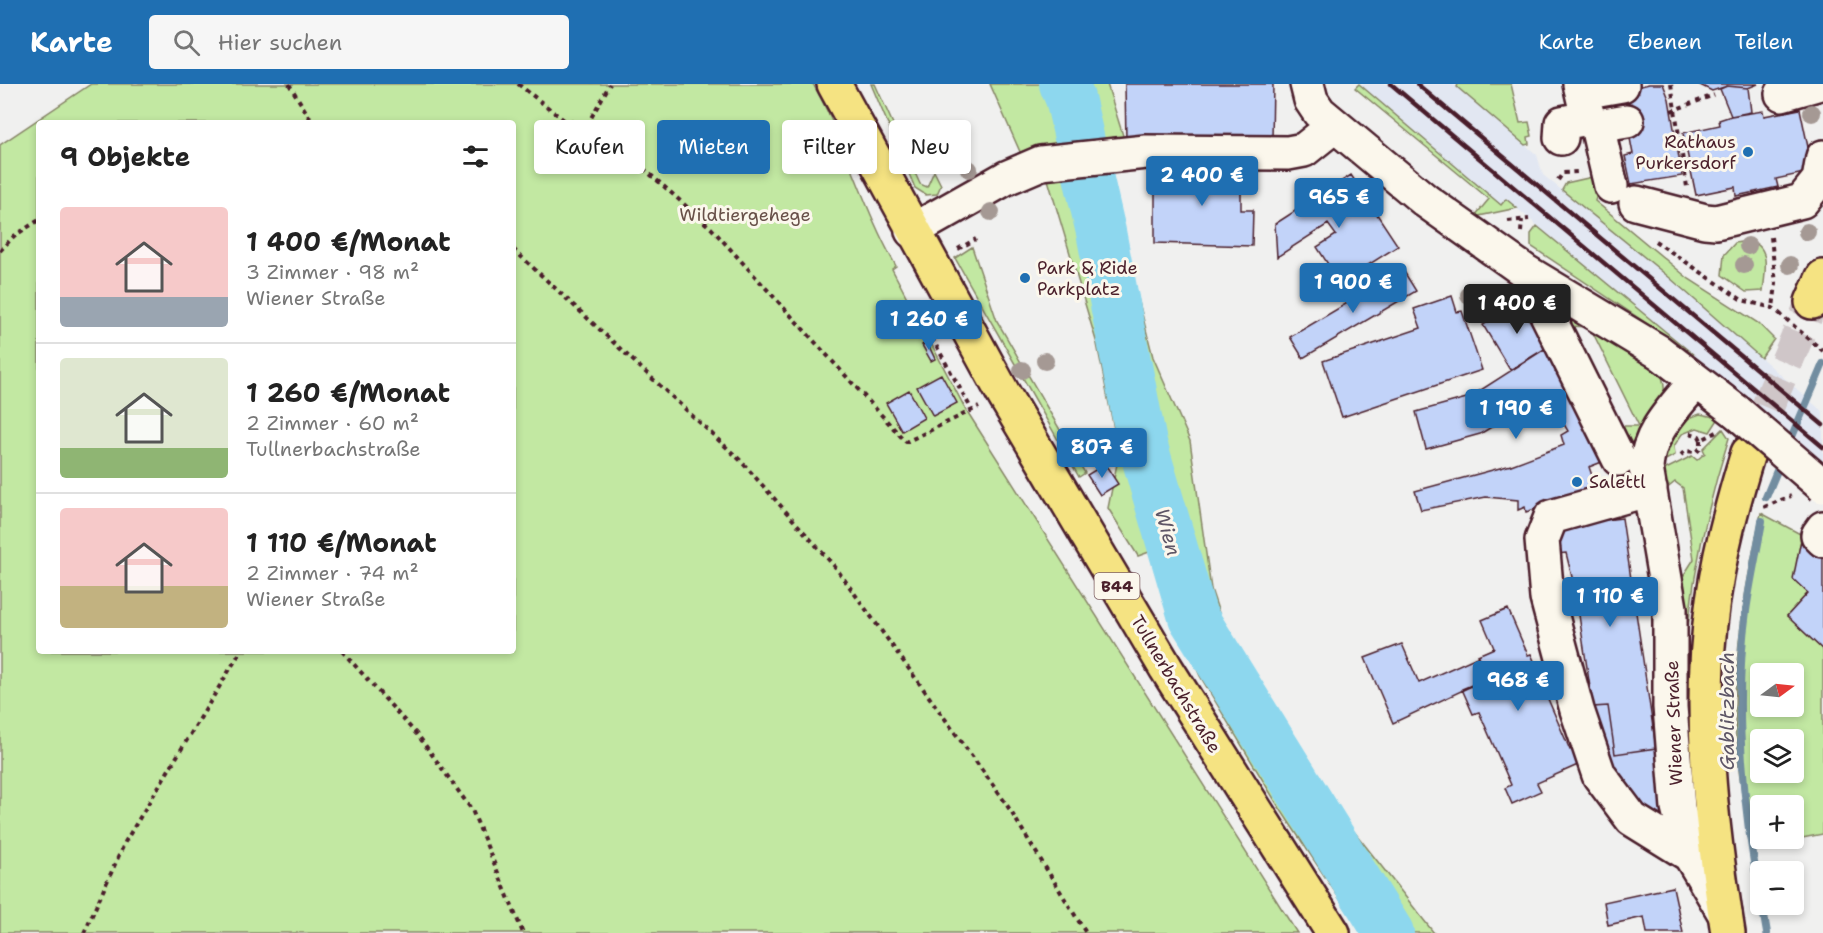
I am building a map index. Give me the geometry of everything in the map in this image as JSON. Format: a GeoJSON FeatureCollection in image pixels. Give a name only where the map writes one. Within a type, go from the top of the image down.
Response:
{"type":"FeatureCollection","features":[{"type":"Feature","properties":{"kind":"main road","name":"Tullnerbachstraße"},"geometry":{"type":"LineString","coordinates":[[834,84],[912,231],[1004,395],[1166,668],[1333,933]]}},
{"type":"Feature","properties":{"kind":"main road","name":"Wiener Straße"},"geometry":{"type":"LineString","coordinates":[[1727,924],[1710,794],[1708,666],[1712,602],[1723,546],[1748,453]]}},
{"type":"Feature","properties":{"kind":"street"},"geometry":{"type":"LineString","coordinates":[[1307,84],[1311,100],[1334,126],[1426,201],[1526,272],[1659,352],[1737,412],[1811,488]]}},
{"type":"Feature","properties":{"kind":"street"},"geometry":{"type":"LineString","coordinates":[[1561,138],[1562,123],[1595,108],[1622,84]]}},
{"type":"Feature","properties":{"kind":"street"},"geometry":{"type":"LineString","coordinates":[[1782,94],[1817,84]]}},
{"type":"Feature","properties":{"kind":"street"},"geometry":{"type":"LineString","coordinates":[[1595,108],[1606,179],[1704,220],[1802,201],[1812,192],[1819,180],[1823,157]]}},
{"type":"Feature","properties":{"kind":"street"},"geometry":{"type":"LineString","coordinates":[[912,231],[1006,178],[1041,163],[1116,157],[1146,152],[1201,150],[1288,153],[1304,150],[1334,126]]}},
{"type":"Feature","properties":{"kind":"street"},"geometry":{"type":"LineString","coordinates":[[1526,272],[1619,459]]}},
{"type":"Feature","properties":{"kind":"street","name":"Wiener Straße"},"geometry":{"type":"LineString","coordinates":[[1696,381],[1654,435],[1647,451],[1650,489],[1670,608],[1673,759],[1678,808],[1690,855],[1727,924]]}},
{"type":"Feature","properties":{"kind":"street"},"geometry":{"type":"LineString","coordinates":[[1650,489],[1551,517],[1542,540],[1546,598],[1577,710],[1599,775],[1632,819],[1690,855]]}},
{"type":"Feature","properties":{"kind":"street"},"geometry":{"type":"LineString","coordinates":[[1823,528],[1818,535],[1823,540]]}},
{"type":"Feature","properties":{"kind":"path"},"geometry":{"type":"LineString","coordinates":[[289,84],[311,120]]}},
{"type":"Feature","properties":{"kind":"path"},"geometry":{"type":"LineString","coordinates":[[518,84],[564,120]]}},
{"type":"Feature","properties":{"kind":"path"},"geometry":{"type":"LineString","coordinates":[[590,120],[610,84]]}},
{"type":"Feature","properties":{"kind":"path"},"geometry":{"type":"LineString","coordinates":[[1671,84],[1704,220]]}},
{"type":"Feature","properties":{"kind":"path"},"geometry":{"type":"LineString","coordinates":[[1671,111],[1714,95]]}},
{"type":"Feature","properties":{"kind":"path"},"geometry":{"type":"LineString","coordinates":[[645,170],[712,229],[906,442],[1004,395]]}},
{"type":"Feature","properties":{"kind":"path"},"geometry":{"type":"LineString","coordinates":[[1558,180],[1563,173],[1606,179]]}},
{"type":"Feature","properties":{"kind":"path"},"geometry":{"type":"LineString","coordinates":[[1769,209],[1776,284],[1773,308]]}},
{"type":"Feature","properties":{"kind":"path"},"geometry":{"type":"LineString","coordinates":[[1515,220],[1529,219]]}},
{"type":"Feature","properties":{"kind":"path"},"geometry":{"type":"LineString","coordinates":[[1521,227],[1522,220]]}},
{"type":"Feature","properties":{"kind":"path"},"geometry":{"type":"LineString","coordinates":[[0,251],[14,236],[36,222]]}},
{"type":"Feature","properties":{"kind":"path"},"geometry":{"type":"LineString","coordinates":[[1646,234],[1742,300],[1773,308],[1823,351]]}},
{"type":"Feature","properties":{"kind":"path"},"geometry":{"type":"LineString","coordinates":[[949,254],[976,239]]}},
{"type":"Feature","properties":{"kind":"path"},"geometry":{"type":"LineString","coordinates":[[516,252],[740,460],[836,568],[1005,802],[1086,933]]}},
{"type":"Feature","properties":{"kind":"path"},"geometry":{"type":"LineString","coordinates":[[932,338],[972,411]]}},
{"type":"Feature","properties":{"kind":"path"},"geometry":{"type":"LineString","coordinates":[[1756,510],[1811,488]]}},
{"type":"Feature","properties":{"kind":"path"},"geometry":{"type":"LineString","coordinates":[[84,933],[125,842],[239,654]]}},
{"type":"Feature","properties":{"kind":"path"},"geometry":{"type":"LineString","coordinates":[[345,654],[420,738],[472,810],[523,933]]}},
{"type":"Feature","properties":{"kind":"shaded area"},"geometry":{"type":"Polygon","coordinates":[[[1359,84],[1453,84],[1537,155],[1543,175],[1670,278],[1823,412],[1823,465],[1507,200],[1501,205],[1359,84]]]}},
{"type":"Feature","properties":{"kind":"green space","name":"Wildtiergehege"},"geometry":{"type":"Polygon","coordinates":[[[91,84],[813,84],[831,120],[782,120],[782,174],[854,174],[896,266],[892,269],[965,408],[1297,933],[0,933],[0,145],[36,121],[36,654],[516,654],[516,120],[37,120],[91,84]]]}},
{"type":"Feature","properties":{"kind":"green space"},"geometry":{"type":"Polygon","coordinates":[[[871,84],[875,84],[891,120],[889,120],[889,127],[871,84]]]}},
{"type":"Feature","properties":{"kind":"green space"},"geometry":{"type":"Polygon","coordinates":[[[990,84],[1107,84],[1125,142],[1021,154],[990,84]]]}},
{"type":"Feature","properties":{"kind":"green space"},"geometry":{"type":"Polygon","coordinates":[[[1359,84],[1501,205],[1506,199],[1517,208],[1474,217],[1489,199],[1355,88],[1359,84]]]}},
{"type":"Feature","properties":{"kind":"green space"},"geometry":{"type":"Polygon","coordinates":[[[1458,84],[1511,84],[1520,123],[1529,122],[1532,136],[1528,137],[1529,144],[1525,145],[1457,87],[1458,84]]]}},
{"type":"Feature","properties":{"kind":"green space"},"geometry":{"type":"Polygon","coordinates":[[[1106,172],[1153,357],[1190,441],[1211,589],[1224,628],[1297,759],[1434,933],[1362,933],[1277,804],[1200,676],[1172,614],[1152,551],[1138,556],[1108,508],[1119,454],[1097,344],[1046,173],[1106,172]]]}},
{"type":"Feature","properties":{"kind":"green space"},"geometry":{"type":"Polygon","coordinates":[[[909,174],[916,174],[920,184],[927,187],[933,174],[936,174],[941,185],[937,194],[926,195],[915,188],[909,174]]]}},
{"type":"Feature","properties":{"kind":"green space"},"geometry":{"type":"Polygon","coordinates":[[[1597,176],[1599,188],[1595,201],[1689,279],[1758,323],[1774,339],[1761,358],[1670,278],[1562,190],[1566,183],[1597,176]]]}},
{"type":"Feature","properties":{"kind":"green space"},"geometry":{"type":"Polygon","coordinates":[[[1537,226],[1694,355],[1531,246],[1531,234],[1537,226]]]}},
{"type":"Feature","properties":{"kind":"green space"},"geometry":{"type":"Polygon","coordinates":[[[1747,241],[1755,243],[1764,253],[1763,291],[1746,292],[1722,275],[1724,255],[1735,243],[1747,241]]]}},
{"type":"Feature","properties":{"kind":"green space"},"geometry":{"type":"Polygon","coordinates":[[[972,247],[997,321],[1085,473],[1079,477],[955,258],[972,247]]]}},
{"type":"Feature","properties":{"kind":"green space"},"geometry":{"type":"Polygon","coordinates":[[[1565,312],[1580,312],[1657,366],[1663,378],[1663,399],[1638,447],[1632,450],[1628,448],[1619,426],[1639,426],[1590,327],[1567,326],[1565,312]]]}},
{"type":"Feature","properties":{"kind":"green space"},"geometry":{"type":"Polygon","coordinates":[[[1700,414],[1719,418],[1710,432],[1697,428],[1682,434],[1674,446],[1675,455],[1658,464],[1658,456],[1683,420],[1700,414]]]}},
{"type":"Feature","properties":{"kind":"green space"},"geometry":{"type":"Polygon","coordinates":[[[1723,429],[1729,438],[1700,550],[1687,635],[1685,664],[1680,581],[1694,559],[1683,488],[1675,482],[1665,490],[1660,472],[1692,456],[1697,460],[1705,453],[1703,449],[1723,429]]]}},
{"type":"Feature","properties":{"kind":"green space"},"geometry":{"type":"Polygon","coordinates":[[[1761,513],[1802,535],[1794,579],[1808,593],[1787,616],[1823,650],[1823,834],[1804,838],[1804,795],[1750,795],[1750,842],[1735,729],[1737,662],[1747,587],[1761,513]]]}},
{"type":"Feature","properties":{"kind":"building"},"geometry":{"type":"Polygon","coordinates":[[[1125,84],[1273,84],[1272,139],[1126,140],[1125,84]]]}},
{"type":"Feature","properties":{"kind":"building"},"geometry":{"type":"Polygon","coordinates":[[[1649,84],[1663,84],[1669,99],[1682,176],[1631,184],[1625,156],[1633,154],[1621,91],[1649,84]]]}},
{"type":"Feature","properties":{"kind":"building"},"geometry":{"type":"Polygon","coordinates":[[[1698,84],[1758,84],[1748,88],[1727,86],[1712,91],[1698,84]]]}},
{"type":"Feature","properties":{"kind":"building"},"geometry":{"type":"Polygon","coordinates":[[[1727,86],[1748,88],[1751,112],[1731,116],[1720,89],[1727,86]]]}},
{"type":"Feature","properties":{"kind":"building","name":"Rathaus Purkersdorf"},"geometry":{"type":"Polygon","coordinates":[[[1800,109],[1813,171],[1776,179],[1778,187],[1736,196],[1735,187],[1696,195],[1683,133],[1720,125],[1719,120],[1731,116],[1763,111],[1764,116],[1800,109]]]}},
{"type":"Feature","properties":{"kind":"building"},"geometry":{"type":"Polygon","coordinates":[[[1208,161],[1241,162],[1241,210],[1253,210],[1252,246],[1155,243],[1155,170],[1208,170],[1208,161]]]}},
{"type":"Feature","properties":{"kind":"building"},"geometry":{"type":"Polygon","coordinates":[[[1351,175],[1398,246],[1340,283],[1317,247],[1336,235],[1328,224],[1277,257],[1275,224],[1351,175]]]}},
{"type":"Feature","properties":{"kind":"building"},"geometry":{"type":"Polygon","coordinates":[[[1403,270],[1416,291],[1303,358],[1290,337],[1403,270]]]}},
{"type":"Feature","properties":{"kind":"building"},"geometry":{"type":"Polygon","coordinates":[[[1452,296],[1457,312],[1462,311],[1482,370],[1342,417],[1323,361],[1421,328],[1414,309],[1452,296]]]}},
{"type":"Feature","properties":{"kind":"building"},"geometry":{"type":"Polygon","coordinates":[[[1524,300],[1551,345],[1510,370],[1483,325],[1524,300]]]}},
{"type":"Feature","properties":{"kind":"building"},"geometry":{"type":"Polygon","coordinates":[[[927,342],[935,359],[931,361],[922,345],[927,342]]]}},
{"type":"Feature","properties":{"kind":"building"},"geometry":{"type":"Polygon","coordinates":[[[1551,345],[1607,460],[1589,467],[1595,484],[1586,487],[1588,491],[1526,512],[1525,507],[1518,510],[1518,500],[1486,497],[1421,510],[1415,491],[1511,465],[1564,445],[1561,435],[1568,431],[1546,394],[1480,434],[1426,449],[1416,412],[1470,397],[1551,345]]]}},
{"type":"Feature","properties":{"kind":"building"},"geometry":{"type":"Polygon","coordinates":[[[941,374],[957,403],[933,416],[917,387],[941,374]]]}},
{"type":"Feature","properties":{"kind":"building"},"geometry":{"type":"Polygon","coordinates":[[[909,390],[924,418],[902,431],[886,403],[909,390]]]}},
{"type":"Feature","properties":{"kind":"building"},"geometry":{"type":"Polygon","coordinates":[[[1105,464],[1118,484],[1100,495],[1087,475],[1105,464]]]}},
{"type":"Feature","properties":{"kind":"building"},"geometry":{"type":"Polygon","coordinates":[[[1622,518],[1656,748],[1615,754],[1608,706],[1593,707],[1575,589],[1566,553],[1557,554],[1553,526],[1622,518]]]}},
{"type":"Feature","properties":{"kind":"building"},"geometry":{"type":"Polygon","coordinates":[[[1802,535],[1823,554],[1823,650],[1787,616],[1808,593],[1793,579],[1802,535]]]}},
{"type":"Feature","properties":{"kind":"building"},"geometry":{"type":"Polygon","coordinates":[[[1508,609],[1528,655],[1531,654],[1570,750],[1573,748],[1580,764],[1537,783],[1541,791],[1512,804],[1505,788],[1511,785],[1479,712],[1473,714],[1462,689],[1489,678],[1478,655],[1494,648],[1482,620],[1508,609]]]}},
{"type":"Feature","properties":{"kind":"building"},"geometry":{"type":"Polygon","coordinates":[[[1402,644],[1419,683],[1479,656],[1489,678],[1393,723],[1365,658],[1402,644]]]}},
{"type":"Feature","properties":{"kind":"building"},"geometry":{"type":"Polygon","coordinates":[[[1608,706],[1615,754],[1656,748],[1668,824],[1646,815],[1611,770],[1593,707],[1608,706]]]}},
{"type":"Feature","properties":{"kind":"building"},"geometry":{"type":"Polygon","coordinates":[[[1673,887],[1683,933],[1647,933],[1644,917],[1608,925],[1604,902],[1673,887]]]}},
{"type":"Feature","properties":{"kind":"waterway","name":"Wien"},"geometry":{"type":"LineString","coordinates":[[1064,84],[1070,98],[1101,232],[1142,443],[1193,617],[1389,933]]}},
{"type":"Feature","properties":{"kind":"waterway","name":"Gablitzbach"},"geometry":{"type":"LineString","coordinates":[[1788,446],[1823,364]]}},
{"type":"Feature","properties":{"kind":"waterway","name":"Gablitzbach"},"geometry":{"type":"LineString","coordinates":[[1766,497],[1781,461]]}},
{"type":"Feature","properties":{"kind":"waterway","name":"Gablitzbach"},"geometry":{"type":"LineString","coordinates":[[1754,861],[1742,756],[1740,683],[1749,588],[1762,521]]}},
{"type":"Feature","properties":{"kind":"waterway","name":"Gablitzbach"},"geometry":{"type":"LineString","coordinates":[[1764,915],[1767,933]]}},
{"type":"Feature","properties":{"kind":"tunnel"},"geometry":{"type":"LineString","coordinates":[[1748,453],[1812,302]]}},
{"type":"Feature","properties":{"kind":"railway"},"geometry":{"type":"LineString","coordinates":[[1391,84],[1823,447]]}},
{"type":"Feature","properties":{"kind":"railway"},"geometry":{"type":"LineString","coordinates":[[1417,84],[1823,425]]}},
{"type":"Feature","properties":{"kind":"place","name":"Rathaus Purkersdorf"},"geometry":{"type":"Point","coordinates":[1748,152]}},
{"type":"Feature","properties":{"kind":"place","name":"Park & Ride Parkplatz"},"geometry":{"type":"Point","coordinates":[1025,278]}},
{"type":"Feature","properties":{"kind":"place","name":"Salettl"},"geometry":{"type":"Point","coordinates":[1577,482]}}]}
